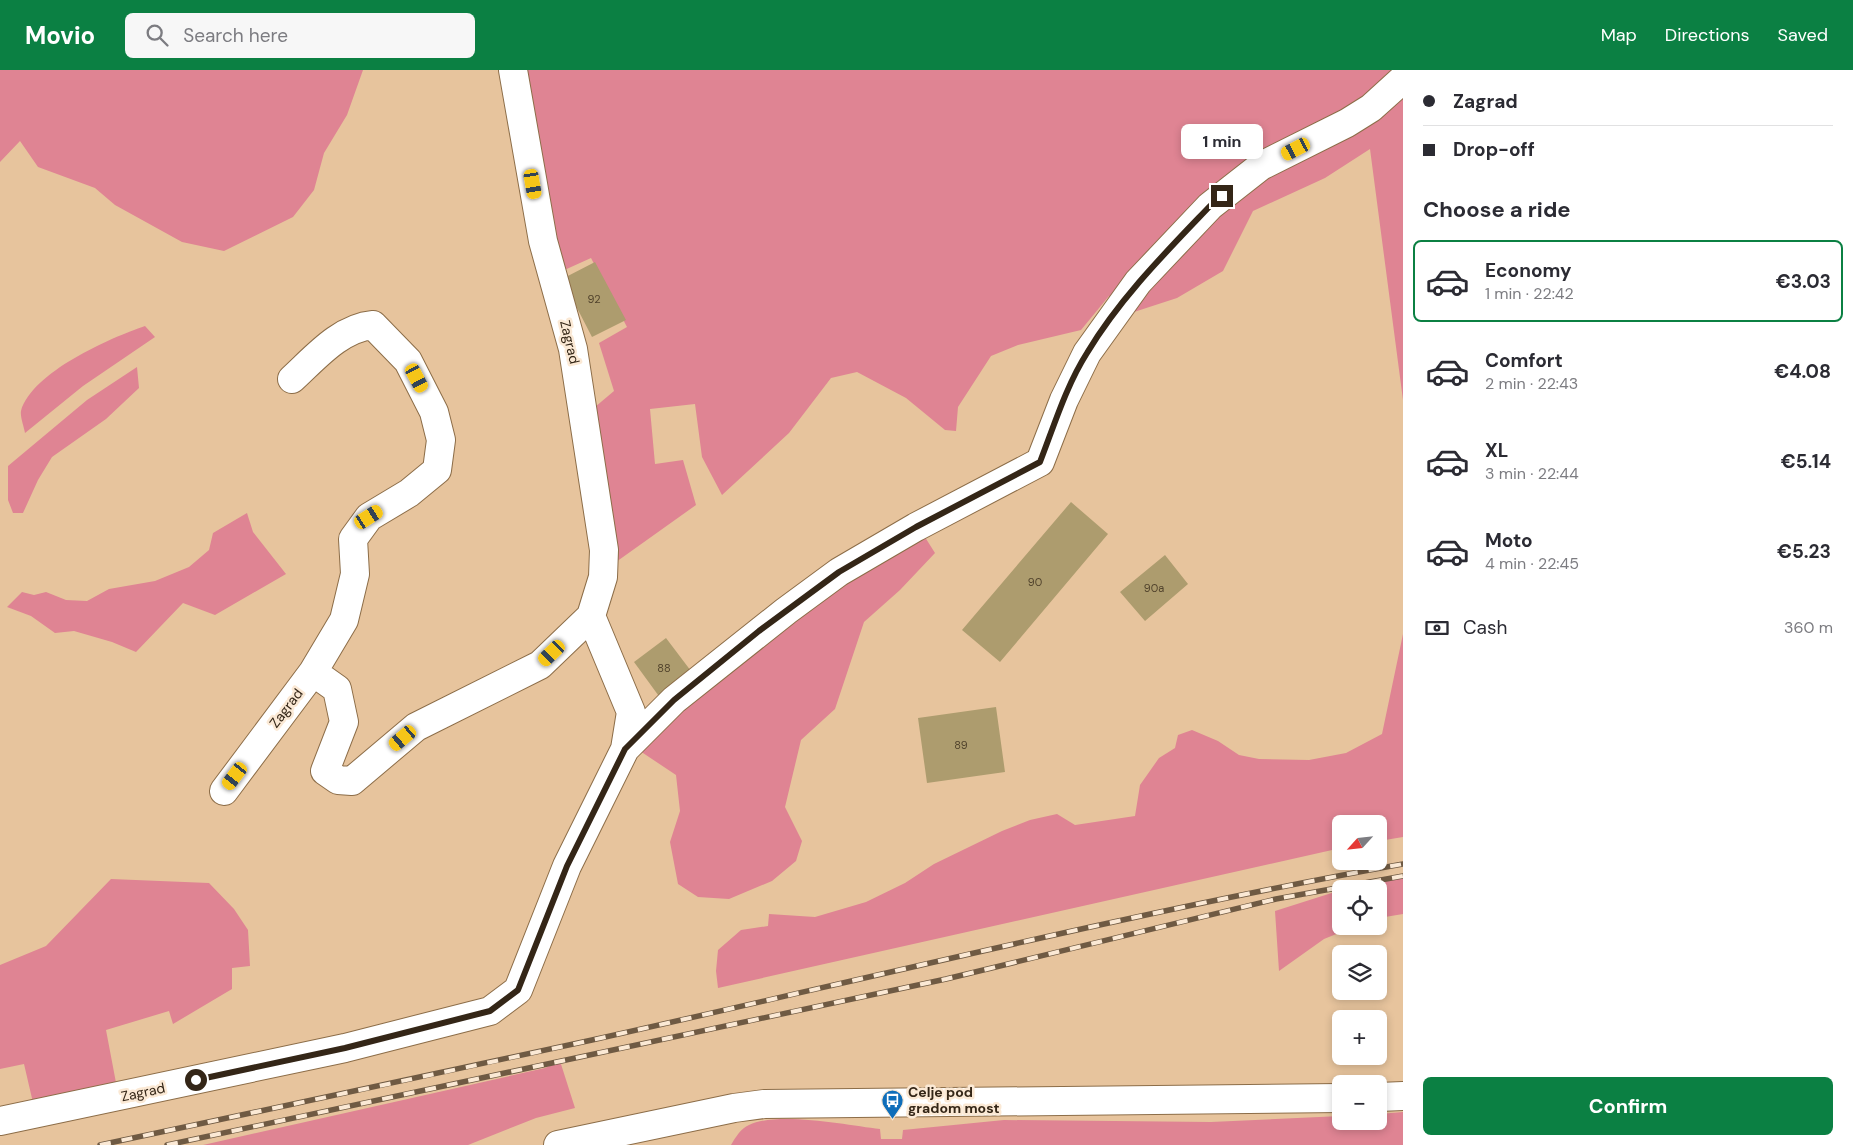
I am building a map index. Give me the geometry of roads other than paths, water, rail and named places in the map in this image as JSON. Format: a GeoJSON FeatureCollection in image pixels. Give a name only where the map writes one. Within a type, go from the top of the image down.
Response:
{"type":"FeatureCollection","features":[{"type":"Feature","properties":{"kind":"street","name":"Zagrad"},"geometry":{"type":"LineString","coordinates":[[313,672],[336,689],[344,722],[324,771],[338,780],[352,781],[416,727],[540,665],[591,616],[603,577],[604,550],[573,349],[543,241],[513,70]]}},
{"type":"Feature","properties":{"kind":"street","name":"Zagrad"},"geometry":{"type":"LineString","coordinates":[[0,1122],[345,1048],[490,1011],[518,990],[567,866],[625,749],[674,700],[770,622],[839,572],[916,527],[1040,462],[1064,400],[1086,353],[1138,282],[1210,206],[1261,166],[1348,123],[1371,108],[1403,79]]}},
{"type":"Feature","properties":{"kind":"street","name":"Zagrad"},"geometry":{"type":"LineString","coordinates":[[224,792],[313,672],[344,620],[355,574],[353,539],[369,517],[409,493],[437,470],[441,440],[434,412],[408,361],[373,325],[358,326],[329,344],[292,379]]}},
{"type":"Feature","properties":{"kind":"street","name":"Zagrad"},"geometry":{"type":"LineString","coordinates":[[591,616],[630,712],[625,749]]}},
{"type":"Feature","properties":{"kind":"street"},"geometry":{"type":"LineString","coordinates":[[1387,1097],[1403,1096]]}},
{"type":"Feature","properties":{"kind":"street"},"geometry":{"type":"LineString","coordinates":[[558,1145],[734,1108],[764,1104],[1332,1098]]}},
{"type":"Feature","properties":{"kind":"railway"},"geometry":{"type":"LineString","coordinates":[[100,1145],[592,1040],[1098,925],[1403,864]]}},
{"type":"Feature","properties":{"kind":"railway"},"geometry":{"type":"LineString","coordinates":[[167,1145],[946,979],[1276,899],[1403,876]]}},
{"type":"Feature","properties":{"kind":"place","name":"Celje pod gradom most"},"geometry":{"type":"Point","coordinates":[892,1119]}}]}
